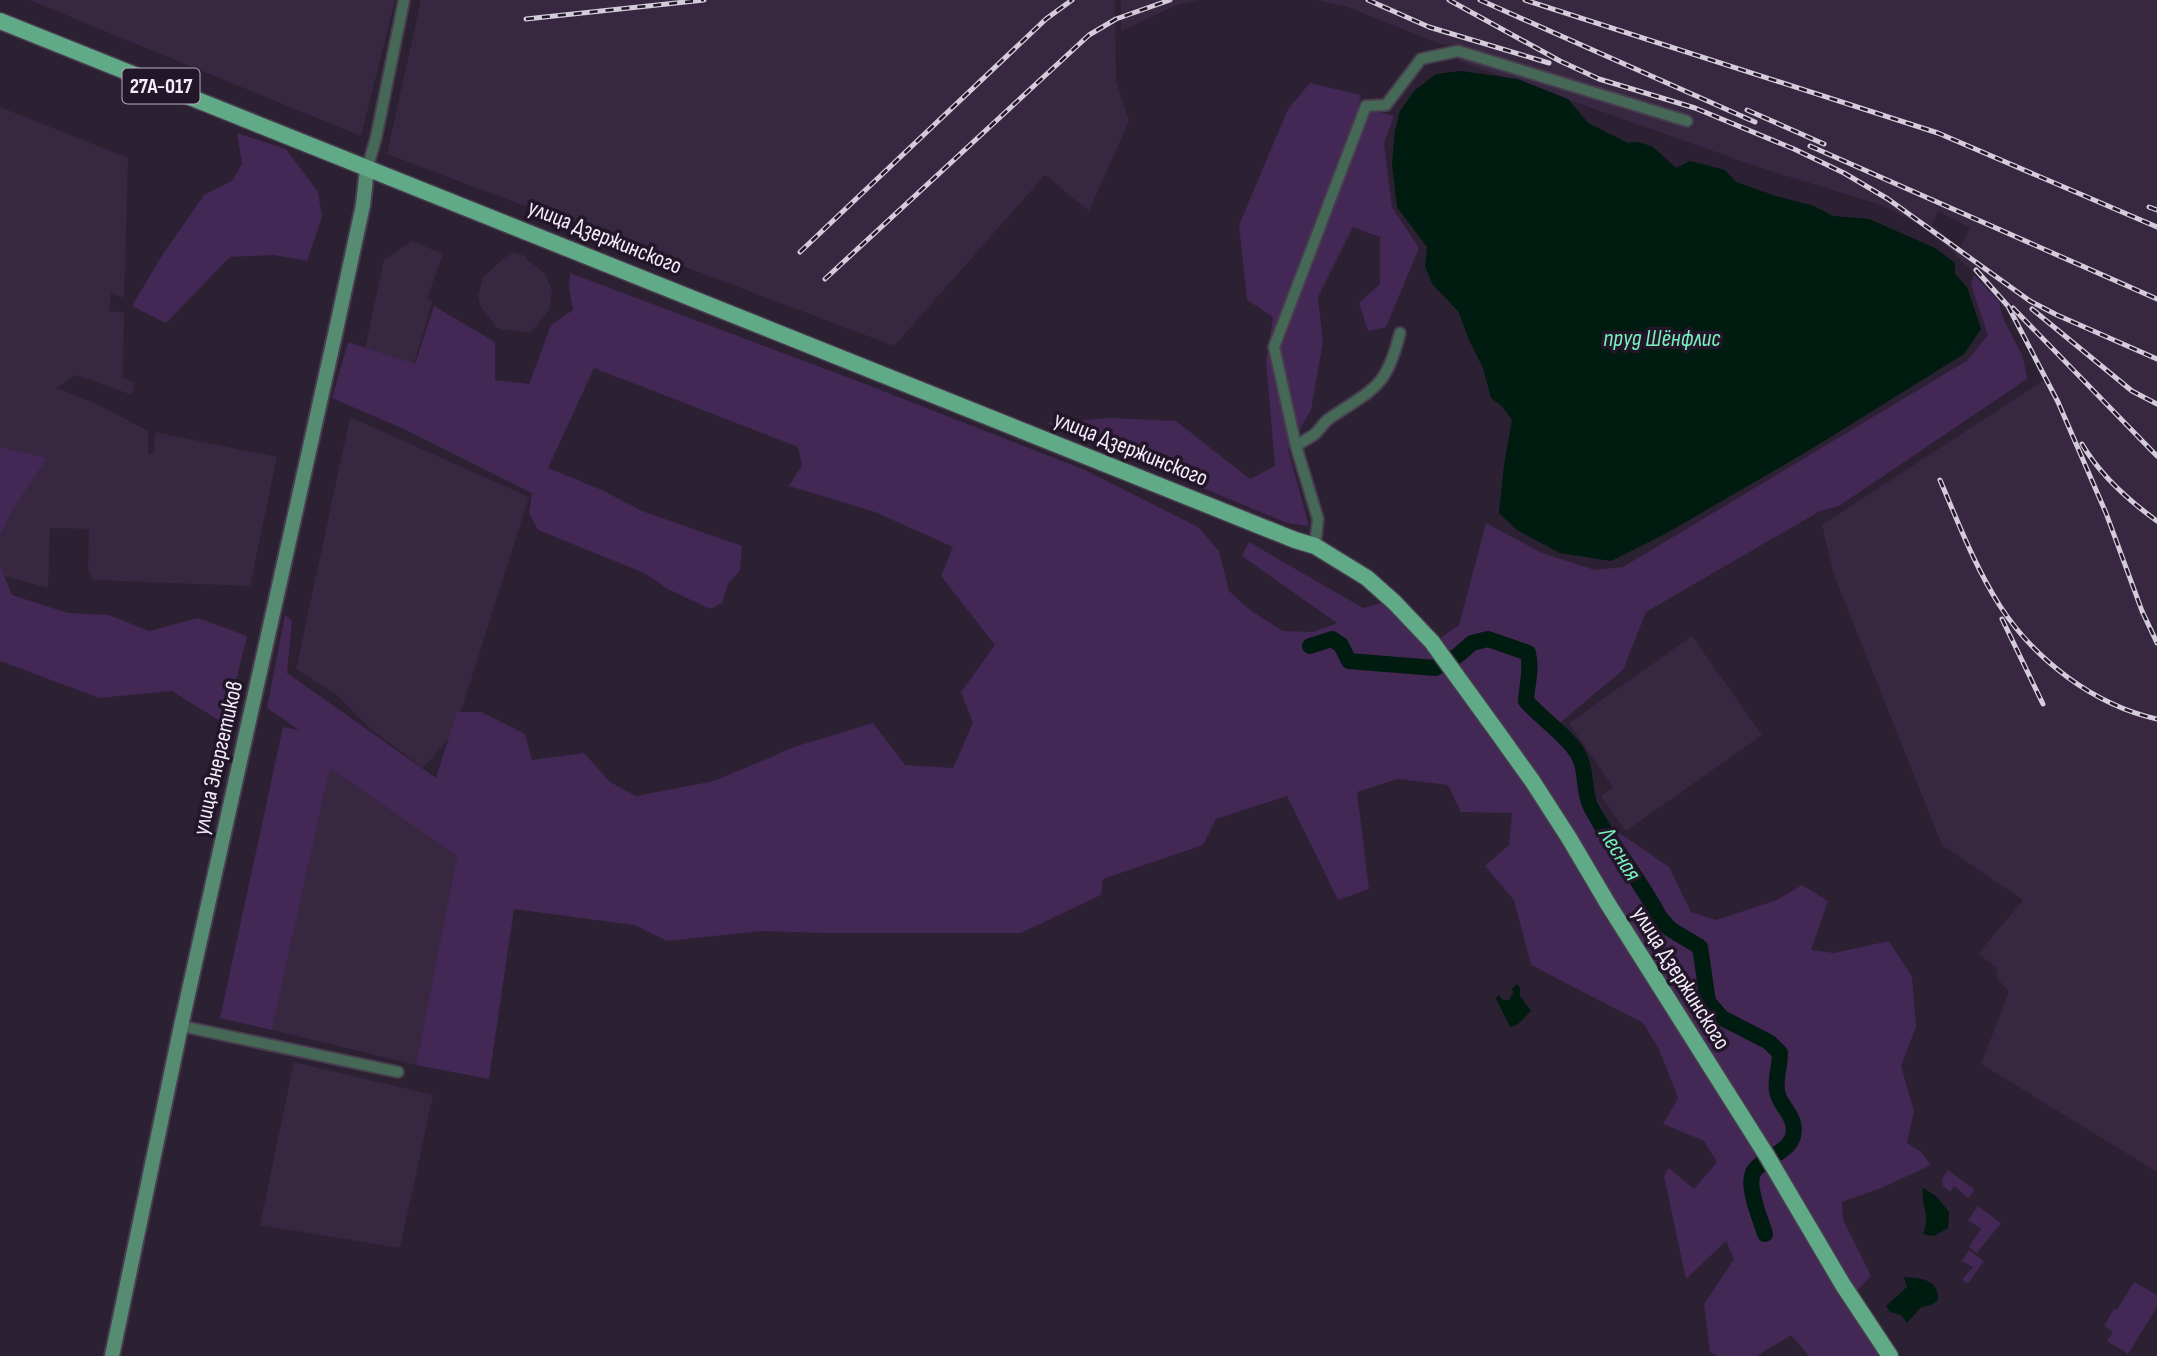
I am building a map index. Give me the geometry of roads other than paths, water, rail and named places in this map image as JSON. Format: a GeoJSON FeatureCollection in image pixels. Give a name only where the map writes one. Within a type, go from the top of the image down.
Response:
{"type":"FeatureCollection","features":[{"type":"Feature","properties":{"kind":"main road","name":"улица Дзержинского"},"geometry":{"type":"LineString","coordinates":[[0,21],[1315,546],[1376,586],[1422,630],[1533,782],[1767,1156],[1843,1285],[1890,1356]]}},
{"type":"Feature","properties":{"kind":"main road","name":"улица Энергетиков"},"geometry":{"type":"LineString","coordinates":[[112,1356],[181,1026],[363,205],[367,169]]}},
{"type":"Feature","properties":{"kind":"street"},"geometry":{"type":"LineString","coordinates":[[367,169],[376,138],[404,0]]}},
{"type":"Feature","properties":{"kind":"street"},"geometry":{"type":"LineString","coordinates":[[1315,546],[1318,519],[1296,446],[1275,347],[1366,106],[1387,105],[1421,59],[1458,51],[1687,121]]}},
{"type":"Feature","properties":{"kind":"street"},"geometry":{"type":"LineString","coordinates":[[1296,446],[1315,433],[1326,420],[1367,396],[1381,383],[1393,361],[1400,333]]}},
{"type":"Feature","properties":{"kind":"street"},"geometry":{"type":"LineString","coordinates":[[181,1026],[398,1073]]}},
{"type":"Feature","properties":{"kind":"water","name":"пруд Шёнфлис"},"geometry":{"type":"Polygon","coordinates":[[[1460,71],[1518,79],[1568,99],[1588,123],[1628,143],[1639,142],[1653,147],[1676,168],[1690,161],[1725,170],[1736,182],[1814,206],[1833,216],[1869,219],[1935,248],[1955,263],[1955,274],[1967,287],[1981,329],[1964,354],[1808,451],[1665,534],[1611,561],[1560,553],[1517,530],[1499,513],[1512,420],[1502,406],[1491,398],[1483,368],[1458,311],[1433,285],[1425,267],[1427,247],[1397,207],[1392,164],[1400,111],[1414,91],[1436,74],[1460,71]]]}},
{"type":"Feature","properties":{"kind":"water"},"geometry":{"type":"Polygon","coordinates":[[[1517,984],[1520,996],[1531,1011],[1518,1024],[1510,1027],[1496,999],[1498,995],[1503,1000],[1509,1000],[1512,989],[1517,984]]]}},
{"type":"Feature","properties":{"kind":"water"},"geometry":{"type":"Polygon","coordinates":[[[1923,1188],[1936,1196],[1949,1212],[1948,1228],[1934,1236],[1923,1234],[1926,1216],[1923,1188]]]}},
{"type":"Feature","properties":{"kind":"water"},"geometry":{"type":"Polygon","coordinates":[[[1904,1277],[1928,1281],[1938,1293],[1938,1300],[1921,1307],[1907,1323],[1901,1315],[1890,1312],[1886,1306],[1907,1287],[1904,1277]]]}},
{"type":"Feature","properties":{"kind":"waterway","name":"Лесная"},"geometry":{"type":"LineString","coordinates":[[1310,646],[1332,639],[1341,645],[1349,661],[1435,668],[1457,656],[1472,643],[1488,639],[1528,653],[1526,701],[1566,738],[1576,751],[1582,764],[1591,807],[1660,918],[1670,929],[1700,947],[1708,1002],[1722,1018],[1769,1042],[1780,1053],[1778,1097],[1791,1117],[1794,1129],[1790,1143],[1754,1170],[1752,1176],[1753,1197],[1765,1234]]}},
{"type":"Feature","properties":{"kind":"railway"},"geometry":{"type":"LineString","coordinates":[[526,19],[704,0]]}},
{"type":"Feature","properties":{"kind":"railway"},"geometry":{"type":"LineString","coordinates":[[800,252],[1046,19],[1072,0]]}},
{"type":"Feature","properties":{"kind":"railway"},"geometry":{"type":"LineString","coordinates":[[825,279],[1089,35],[1116,19],[1170,0]]}},
{"type":"Feature","properties":{"kind":"railway"},"geometry":{"type":"LineString","coordinates":[[1368,0],[1429,27],[1549,63]]}},
{"type":"Feature","properties":{"kind":"railway"},"geometry":{"type":"LineString","coordinates":[[1449,0],[1560,61],[1599,79],[1695,108],[1844,173],[1888,199],[2030,301],[2157,359]]}},
{"type":"Feature","properties":{"kind":"railway"},"geometry":{"type":"LineString","coordinates":[[1480,0],[1755,122]]}},
{"type":"Feature","properties":{"kind":"railway"},"geometry":{"type":"LineString","coordinates":[[1525,0],[1938,133],[2157,227]]}},
{"type":"Feature","properties":{"kind":"railway"},"geometry":{"type":"LineString","coordinates":[[1747,110],[1824,144]]}},
{"type":"Feature","properties":{"kind":"railway"},"geometry":{"type":"LineString","coordinates":[[1810,146],[2157,299]]}},
{"type":"Feature","properties":{"kind":"railway"},"geometry":{"type":"LineString","coordinates":[[2149,207],[2157,210]]}},
{"type":"Feature","properties":{"kind":"railway"},"geometry":{"type":"LineString","coordinates":[[1976,270],[2008,306],[2058,402],[2106,513],[2142,611],[2157,643]]}},
{"type":"Feature","properties":{"kind":"railway"},"geometry":{"type":"LineString","coordinates":[[2013,308],[2157,456]]}},
{"type":"Feature","properties":{"kind":"railway"},"geometry":{"type":"LineString","coordinates":[[2032,309],[2132,391],[2157,404]]}},
{"type":"Feature","properties":{"kind":"railway"},"geometry":{"type":"LineString","coordinates":[[2082,444],[2115,486],[2157,521]]}},
{"type":"Feature","properties":{"kind":"railway"},"geometry":{"type":"LineString","coordinates":[[1940,480],[1967,544],[1991,591],[2014,626],[2030,644],[2068,678],[2089,691],[2111,703],[2157,719]]}},
{"type":"Feature","properties":{"kind":"railway"},"geometry":{"type":"LineString","coordinates":[[2002,619],[2043,704]]}}]}
